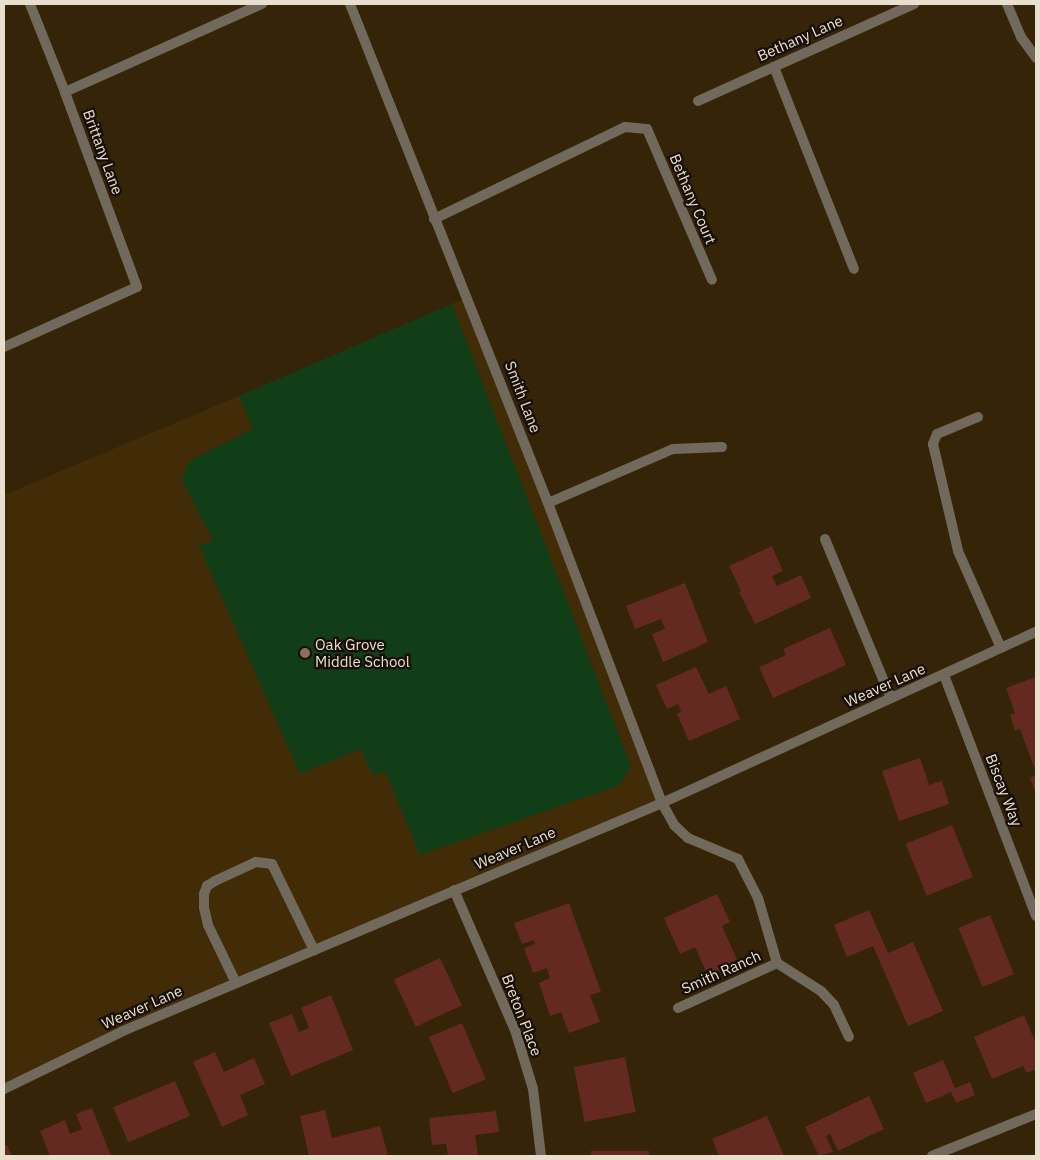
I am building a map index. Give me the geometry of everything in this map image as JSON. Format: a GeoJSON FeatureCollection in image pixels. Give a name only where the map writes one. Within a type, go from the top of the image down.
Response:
{"type":"FeatureCollection","features":[{"type":"Feature","properties":{"kind":"street"},"geometry":{"type":"LineString","coordinates":[[30,4],[66,92],[262,4]]}},
{"type":"Feature","properties":{"kind":"street","name":"Smith Lane"},"geometry":{"type":"LineString","coordinates":[[350,4],[434,219],[468,296],[662,803]]}},
{"type":"Feature","properties":{"kind":"street","name":"Bethany Lane"},"geometry":{"type":"LineString","coordinates":[[698,101],[914,4]]}},
{"type":"Feature","properties":{"kind":"street"},"geometry":{"type":"LineString","coordinates":[[1007,4],[1020,38],[1036,58]]}},
{"type":"Feature","properties":{"kind":"street"},"geometry":{"type":"LineString","coordinates":[[774,66],[854,269]]}},
{"type":"Feature","properties":{"kind":"street","name":"Brittany Lane"},"geometry":{"type":"LineString","coordinates":[[4,347],[137,287],[66,92]]}},
{"type":"Feature","properties":{"kind":"street","name":"Bethany Court"},"geometry":{"type":"LineString","coordinates":[[434,219],[624,127],[648,129],[712,280]]}},
{"type":"Feature","properties":{"kind":"street"},"geometry":{"type":"LineString","coordinates":[[978,417],[937,434],[933,444],[958,551],[1001,648]]}},
{"type":"Feature","properties":{"kind":"street"},"geometry":{"type":"LineString","coordinates":[[548,504],[673,449],[722,447]]}},
{"type":"Feature","properties":{"kind":"street"},"geometry":{"type":"LineString","coordinates":[[825,539],[891,698]]}},
{"type":"Feature","properties":{"kind":"street","name":"Weaver Lane"},"geometry":{"type":"LineString","coordinates":[[5,1086],[123,1031],[662,803],[1036,632]]}},
{"type":"Feature","properties":{"kind":"street","name":"Biscay Way"},"geometry":{"type":"LineString","coordinates":[[944,675],[1036,916]]}},
{"type":"Feature","properties":{"kind":"street","name":"Smith Ranch"},"geometry":{"type":"LineString","coordinates":[[662,803],[674,825],[688,838],[738,859],[758,898],[777,963],[821,990],[834,1005],[849,1037]]}},
{"type":"Feature","properties":{"kind":"street"},"geometry":{"type":"LineString","coordinates":[[236,983],[208,925],[204,907],[204,894],[207,886],[215,881],[256,862],[272,864],[314,950]]}},
{"type":"Feature","properties":{"kind":"street","name":"Breton Place"},"geometry":{"type":"LineString","coordinates":[[454,890],[515,1030],[533,1089],[541,1156]]}},
{"type":"Feature","properties":{"kind":"street","name":"Smith Ranch"},"geometry":{"type":"LineString","coordinates":[[678,1008],[777,963]]}},
{"type":"Feature","properties":{"kind":"street"},"geometry":{"type":"LineString","coordinates":[[932,1156],[1036,1114]]}},
{"type":"Feature","properties":{"kind":"shaded area","name":"Oak Grove Middle School"},"geometry":{"type":"Polygon","coordinates":[[[468,297],[662,803],[454,890],[4,1089],[4,495],[468,297]]]}},
{"type":"Feature","properties":{"kind":"green space"},"geometry":{"type":"Polygon","coordinates":[[[452,304],[631,766],[620,785],[420,855],[385,771],[374,776],[360,749],[300,774],[199,546],[213,541],[182,480],[188,462],[253,429],[239,396],[452,304]]]}},
{"type":"Feature","properties":{"kind":"building"},"geometry":{"type":"Polygon","coordinates":[[[772,546],[783,571],[772,576],[777,586],[801,575],[811,598],[755,624],[739,592],[741,591],[729,566],[772,546]]]}},
{"type":"Feature","properties":{"kind":"building"},"geometry":{"type":"Polygon","coordinates":[[[685,583],[708,642],[663,662],[652,634],[665,629],[661,619],[635,629],[626,606],[685,583]]]}},
{"type":"Feature","properties":{"kind":"building"},"geometry":{"type":"Polygon","coordinates":[[[830,628],[846,665],[773,698],[759,667],[786,655],[783,649],[830,628]]]}},
{"type":"Feature","properties":{"kind":"building"},"geometry":{"type":"Polygon","coordinates":[[[696,667],[709,694],[726,686],[740,719],[689,741],[677,714],[681,712],[678,704],[667,709],[656,685],[696,667]]]}},
{"type":"Feature","properties":{"kind":"building"},"geometry":{"type":"Polygon","coordinates":[[[1036,677],[1036,766],[1034,767],[1020,729],[1015,731],[1010,715],[1015,713],[1006,688],[1036,677]]]}},
{"type":"Feature","properties":{"kind":"building"},"geometry":{"type":"Polygon","coordinates":[[[920,758],[929,785],[942,781],[949,804],[899,821],[882,771],[920,758]]]}},
{"type":"Feature","properties":{"kind":"building"},"geometry":{"type":"Polygon","coordinates":[[[1036,775],[1036,794],[1030,778],[1036,775]]]}},
{"type":"Feature","properties":{"kind":"building"},"geometry":{"type":"Polygon","coordinates":[[[952,825],[973,877],[927,896],[906,844],[952,825]]]}},
{"type":"Feature","properties":{"kind":"building"},"geometry":{"type":"Polygon","coordinates":[[[717,894],[730,922],[722,926],[738,962],[708,976],[695,947],[680,954],[664,918],[717,894]]]}},
{"type":"Feature","properties":{"kind":"building"},"geometry":{"type":"Polygon","coordinates":[[[569,903],[601,992],[590,995],[600,1022],[569,1033],[561,1012],[550,1016],[539,983],[550,978],[547,968],[533,973],[524,948],[535,944],[534,940],[522,944],[514,923],[569,903]]]}},
{"type":"Feature","properties":{"kind":"building"},"geometry":{"type":"Polygon","coordinates":[[[869,910],[888,953],[913,942],[943,1011],[908,1026],[873,946],[847,957],[834,925],[869,910]]]}},
{"type":"Feature","properties":{"kind":"building"},"geometry":{"type":"Polygon","coordinates":[[[990,915],[1014,974],[982,987],[958,928],[990,915]]]}},
{"type":"Feature","properties":{"kind":"building"},"geometry":{"type":"Polygon","coordinates":[[[440,958],[462,1005],[416,1027],[394,980],[440,958]]]}},
{"type":"Feature","properties":{"kind":"building"},"geometry":{"type":"Polygon","coordinates":[[[331,995],[353,1050],[291,1076],[269,1023],[292,1014],[299,1032],[309,1028],[301,1008],[331,995]]]}},
{"type":"Feature","properties":{"kind":"building"},"geometry":{"type":"Polygon","coordinates":[[[1024,1015],[1036,1044],[1036,1069],[1027,1073],[1023,1066],[992,1079],[974,1037],[1024,1015]]]}},
{"type":"Feature","properties":{"kind":"building"},"geometry":{"type":"Polygon","coordinates":[[[462,1023],[486,1079],[453,1093],[429,1037],[462,1023]]]}},
{"type":"Feature","properties":{"kind":"building"},"geometry":{"type":"Polygon","coordinates":[[[215,1052],[224,1072],[254,1058],[265,1084],[240,1095],[248,1115],[222,1127],[193,1062],[215,1052]]]}},
{"type":"Feature","properties":{"kind":"building"},"geometry":{"type":"Polygon","coordinates":[[[625,1057],[636,1112],[585,1122],[574,1067],[625,1057]]]}},
{"type":"Feature","properties":{"kind":"building"},"geometry":{"type":"Polygon","coordinates":[[[943,1060],[955,1088],[970,1082],[975,1095],[956,1103],[951,1092],[926,1103],[913,1073],[943,1060]]]}},
{"type":"Feature","properties":{"kind":"building"},"geometry":{"type":"Polygon","coordinates":[[[175,1081],[190,1116],[128,1142],[113,1107],[175,1081]]]}},
{"type":"Feature","properties":{"kind":"building"},"geometry":{"type":"Polygon","coordinates":[[[869,1096],[884,1129],[838,1151],[830,1134],[826,1136],[833,1152],[819,1156],[805,1127],[869,1096]]]}},
{"type":"Feature","properties":{"kind":"building"},"geometry":{"type":"Polygon","coordinates":[[[92,1108],[111,1156],[50,1156],[40,1131],[65,1120],[70,1134],[82,1129],[76,1114],[92,1108]]]}},
{"type":"Feature","properties":{"kind":"building"},"geometry":{"type":"Polygon","coordinates":[[[325,1110],[332,1138],[380,1126],[388,1156],[309,1156],[300,1116],[325,1110]]]}},
{"type":"Feature","properties":{"kind":"building"},"geometry":{"type":"Polygon","coordinates":[[[496,1111],[499,1132],[475,1135],[478,1156],[448,1156],[446,1144],[432,1145],[429,1118],[496,1111]]]}},
{"type":"Feature","properties":{"kind":"building"},"geometry":{"type":"Polygon","coordinates":[[[767,1116],[784,1156],[719,1156],[712,1139],[767,1116]]]}},
{"type":"Feature","properties":{"kind":"building"},"geometry":{"type":"Polygon","coordinates":[[[7,1145],[12,1156],[4,1156],[4,1146],[7,1145]]]}},
{"type":"Feature","properties":{"kind":"building"},"geometry":{"type":"Polygon","coordinates":[[[591,1151],[649,1151],[649,1156],[591,1156],[591,1151]]]}},
{"type":"Feature","properties":{"kind":"place","name":"Oak Grove Middle School"},"geometry":{"type":"Point","coordinates":[305,653]}}]}
